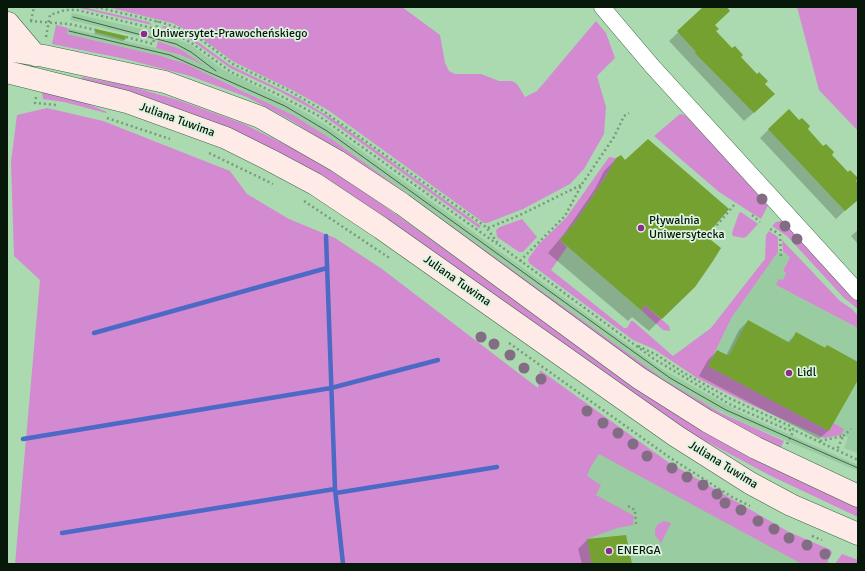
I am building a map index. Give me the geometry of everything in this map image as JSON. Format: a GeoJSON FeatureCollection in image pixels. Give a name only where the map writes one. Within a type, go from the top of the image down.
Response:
{"type":"FeatureCollection","features":[{"type":"Feature","properties":{"kind":"main road"},"geometry":{"type":"LineString","coordinates":[[14,20],[41,49]]}},
{"type":"Feature","properties":{"kind":"main road"},"geometry":{"type":"LineString","coordinates":[[7,50],[41,49],[165,82],[210,97],[260,117],[326,154],[402,204],[639,378],[707,421],[756,448],[858,496]]}},
{"type":"Feature","properties":{"kind":"main road","name":"Juliana Tuwima"},"geometry":{"type":"LineString","coordinates":[[7,72],[127,102],[226,138],[308,180],[429,261],[676,436],[750,483],[791,505],[858,534]]}},
{"type":"Feature","properties":{"kind":"main road"},"geometry":{"type":"LineString","coordinates":[[7,90],[32,78]]}},
{"type":"Feature","properties":{"kind":"street"},"geometry":{"type":"LineString","coordinates":[[602,7],[652,66],[858,292]]}},
{"type":"Feature","properties":{"kind":"path"},"geometry":{"type":"LineString","coordinates":[[31,21],[34,7]]}},
{"type":"Feature","properties":{"kind":"path"},"geometry":{"type":"LineString","coordinates":[[96,7],[158,21],[176,27],[191,34],[233,64],[286,89],[319,108],[488,228],[499,245],[670,370],[722,400],[788,430],[794,430]]}},
{"type":"Feature","properties":{"kind":"path"},"geometry":{"type":"LineString","coordinates":[[14,20],[69,24],[96,30]]}},
{"type":"Feature","properties":{"kind":"path"},"geometry":{"type":"LineString","coordinates":[[126,37],[152,44],[158,21]]}},
{"type":"Feature","properties":{"kind":"path"},"geometry":{"type":"LineString","coordinates":[[41,49],[47,22]]}},
{"type":"Feature","properties":{"kind":"path"},"geometry":{"type":"LineString","coordinates":[[35,104],[59,106]]}},
{"type":"Feature","properties":{"kind":"path"},"geometry":{"type":"LineString","coordinates":[[520,261],[565,216],[582,184],[614,137],[624,116],[629,113]]}},
{"type":"Feature","properties":{"kind":"path"},"geometry":{"type":"LineString","coordinates":[[101,116],[175,141]]}},
{"type":"Feature","properties":{"kind":"path"},"geometry":{"type":"LineString","coordinates":[[205,151],[276,186]]}},
{"type":"Feature","properties":{"kind":"path"},"geometry":{"type":"LineString","coordinates":[[488,228],[520,215],[582,184]]}},
{"type":"Feature","properties":{"kind":"path"},"geometry":{"type":"LineString","coordinates":[[303,200],[395,263]]}},
{"type":"Feature","properties":{"kind":"path"},"geometry":{"type":"LineString","coordinates":[[707,237],[734,205]]}},
{"type":"Feature","properties":{"kind":"path"},"geometry":{"type":"LineString","coordinates":[[752,215],[760,222]]}},
{"type":"Feature","properties":{"kind":"path"},"geometry":{"type":"LineString","coordinates":[[770,229],[779,233],[781,258]]}},
{"type":"Feature","properties":{"kind":"path"},"geometry":{"type":"LineString","coordinates":[[504,339],[669,457],[732,497],[753,507]]}},
{"type":"Feature","properties":{"kind":"path"},"geometry":{"type":"LineString","coordinates":[[632,343],[657,355],[719,393],[858,460]]}},
{"type":"Feature","properties":{"kind":"path"},"geometry":{"type":"LineString","coordinates":[[820,441],[843,436],[851,429]]}},
{"type":"Feature","properties":{"kind":"path"},"geometry":{"type":"LineString","coordinates":[[791,446],[787,445],[794,430]]}},
{"type":"Feature","properties":{"kind":"path"},"geometry":{"type":"LineString","coordinates":[[838,450],[843,436]]}},
{"type":"Feature","properties":{"kind":"path"},"geometry":{"type":"LineString","coordinates":[[628,506],[635,510],[636,524]]}},
{"type":"Feature","properties":{"kind":"path"},"geometry":{"type":"LineString","coordinates":[[810,535],[824,541]]}},
{"type":"Feature","properties":{"kind":"shaded area"},"geometry":{"type":"Polygon","coordinates":[[[75,7],[83,7],[149,22],[152,25],[75,7]]]}},
{"type":"Feature","properties":{"kind":"shaded area"},"geometry":{"type":"Polygon","coordinates":[[[107,7],[402,7],[440,35],[445,63],[449,71],[455,74],[481,74],[499,81],[512,81],[517,84],[525,97],[537,91],[596,21],[606,33],[615,58],[597,76],[606,107],[604,134],[584,169],[570,184],[523,209],[484,223],[328,110],[294,91],[234,62],[197,35],[172,23],[107,7]]]}},
{"type":"Feature","properties":{"kind":"shaded area"},"geometry":{"type":"Polygon","coordinates":[[[797,7],[858,7],[858,131],[819,90],[797,7]]]}},
{"type":"Feature","properties":{"kind":"shaded area"},"geometry":{"type":"Polygon","coordinates":[[[72,13],[164,34],[191,45],[222,69],[294,106],[326,125],[662,369],[743,414],[858,465],[858,471],[742,422],[707,405],[665,380],[333,140],[293,115],[174,59],[67,34],[68,28],[165,50],[202,64],[180,49],[163,42],[70,20],[72,13]]]}},
{"type":"Feature","properties":{"kind":"shaded area"},"geometry":{"type":"Polygon","coordinates":[[[56,25],[68,28],[67,34],[161,56],[184,63],[293,115],[333,140],[665,380],[721,413],[784,441],[781,447],[763,442],[662,382],[352,159],[292,121],[247,97],[190,76],[125,59],[52,44],[56,25]]]}},
{"type":"Feature","properties":{"kind":"shaded area"},"geometry":{"type":"Polygon","coordinates":[[[165,26],[191,37],[230,65],[298,98],[331,118],[481,226],[479,228],[321,114],[281,92],[230,68],[191,40],[161,27],[165,26]]]}},
{"type":"Feature","properties":{"kind":"shaded area"},"geometry":{"type":"Polygon","coordinates":[[[158,41],[180,49],[204,65],[180,55],[156,48],[158,41]]]}},
{"type":"Feature","properties":{"kind":"shaded area"},"geometry":{"type":"Polygon","coordinates":[[[82,77],[126,85],[178,100],[244,124],[328,166],[510,296],[858,506],[858,517],[769,475],[676,425],[394,225],[81,80],[82,77]]]}},
{"type":"Feature","properties":{"kind":"shaded area"},"geometry":{"type":"Polygon","coordinates":[[[42,92],[76,99],[107,112],[106,113],[64,102],[43,99],[42,92]]]}},
{"type":"Feature","properties":{"kind":"shaded area"},"geometry":{"type":"Polygon","coordinates":[[[47,108],[103,121],[230,171],[247,194],[289,219],[335,238],[382,269],[538,388],[540,370],[668,462],[789,532],[831,550],[832,553],[826,564],[802,564],[599,454],[587,476],[601,485],[596,495],[634,516],[633,525],[617,528],[587,539],[592,564],[15,564],[40,280],[14,256],[11,162],[17,115],[47,108]]]}},
{"type":"Feature","properties":{"kind":"shaded area"},"geometry":{"type":"Polygon","coordinates":[[[680,114],[685,115],[766,200],[768,205],[761,219],[719,192],[654,136],[680,114]]]}},
{"type":"Feature","properties":{"kind":"shaded area"},"geometry":{"type":"Polygon","coordinates":[[[609,157],[616,158],[607,175],[576,221],[560,240],[567,247],[551,270],[624,328],[627,328],[631,321],[633,321],[673,356],[711,328],[765,259],[766,235],[769,231],[778,237],[778,252],[732,317],[708,366],[829,431],[833,423],[844,429],[841,435],[824,438],[697,378],[654,349],[633,340],[529,263],[528,259],[539,244],[566,218],[609,157]]]}},
{"type":"Feature","properties":{"kind":"shaded area"},"geometry":{"type":"Polygon","coordinates":[[[741,212],[758,224],[744,238],[733,236],[732,233],[739,213],[741,212]]]}},
{"type":"Feature","properties":{"kind":"shaded area"},"geometry":{"type":"Polygon","coordinates":[[[522,219],[537,237],[523,252],[519,252],[497,237],[496,230],[500,227],[522,219]]]}},
{"type":"Feature","properties":{"kind":"shaded area"},"geometry":{"type":"Polygon","coordinates":[[[781,221],[788,226],[858,301],[858,309],[844,298],[787,236],[772,226],[776,222],[781,221]]]}},
{"type":"Feature","properties":{"kind":"shaded area"},"geometry":{"type":"Polygon","coordinates":[[[782,240],[840,301],[852,309],[858,316],[858,328],[776,285],[779,279],[783,280],[786,273],[783,271],[790,257],[783,252],[782,240]]]}},
{"type":"Feature","properties":{"kind":"shaded area"},"geometry":{"type":"Polygon","coordinates":[[[778,252],[782,252],[790,257],[783,271],[786,273],[783,280],[776,285],[858,328],[858,453],[844,448],[848,437],[829,431],[708,366],[732,317],[778,252]]]}},
{"type":"Feature","properties":{"kind":"shaded area"},"geometry":{"type":"Polygon","coordinates":[[[645,305],[669,326],[670,331],[663,330],[641,310],[645,305]]]}},
{"type":"Feature","properties":{"kind":"shaded area"},"geometry":{"type":"Polygon","coordinates":[[[539,388],[827,561],[832,564],[567,564],[539,388]]]}},
{"type":"Feature","properties":{"kind":"shaded area"},"geometry":{"type":"Polygon","coordinates":[[[664,521],[671,523],[661,543],[655,535],[655,529],[658,524],[664,521]]]}},
{"type":"Feature","properties":{"kind":"shaded area"},"geometry":{"type":"Polygon","coordinates":[[[842,554],[858,560],[858,564],[835,564],[842,554]]]}},
{"type":"Feature","properties":{"kind":"building"},"geometry":{"type":"Polygon","coordinates":[[[703,7],[727,7],[730,11],[715,25],[719,29],[716,31],[732,48],[735,46],[743,55],[741,57],[757,74],[759,72],[768,81],[765,84],[775,94],[754,113],[695,53],[696,52],[677,31],[703,7]]]}},
{"type":"Feature","properties":{"kind":"building"},"geometry":{"type":"Polygon","coordinates":[[[96,29],[126,36],[125,40],[95,32],[96,29]]]}},
{"type":"Feature","properties":{"kind":"building"},"geometry":{"type":"Polygon","coordinates":[[[789,109],[799,120],[802,118],[810,126],[808,129],[823,146],[826,144],[834,152],[832,155],[848,172],[850,170],[858,178],[856,181],[858,183],[858,200],[845,211],[768,129],[789,109]]]}},
{"type":"Feature","properties":{"kind":"building","name":"Pływalnia Uniwersytecka"},"geometry":{"type":"Polygon","coordinates":[[[648,139],[729,209],[706,236],[721,248],[695,287],[662,319],[645,305],[641,310],[560,240],[576,221],[607,175],[616,158],[621,155],[625,160],[648,139]]]}},
{"type":"Feature","properties":{"kind":"building","name":"Lidl"},"geometry":{"type":"Polygon","coordinates":[[[748,320],[790,343],[796,332],[825,348],[827,345],[858,362],[858,380],[829,431],[708,366],[717,350],[729,356],[748,320]]]}},
{"type":"Feature","properties":{"kind":"building","name":"ENERGA"},"geometry":{"type":"Polygon","coordinates":[[[626,535],[632,564],[592,564],[587,539],[626,535]]]}},
{"type":"Feature","properties":{"kind":"waterway"},"geometry":{"type":"LineString","coordinates":[[326,236],[335,489],[343,564]]}},
{"type":"Feature","properties":{"kind":"waterway"},"geometry":{"type":"LineString","coordinates":[[94,333],[327,268]]}},
{"type":"Feature","properties":{"kind":"waterway"},"geometry":{"type":"LineString","coordinates":[[23,439],[331,388],[438,360]]}},
{"type":"Feature","properties":{"kind":"waterway"},"geometry":{"type":"LineString","coordinates":[[336,493],[497,467]]}},
{"type":"Feature","properties":{"kind":"waterway"},"geometry":{"type":"LineString","coordinates":[[62,533],[335,489]]}},
{"type":"Feature","properties":{"kind":"tram line"},"geometry":{"type":"LineString","coordinates":[[73,17],[176,44],[191,52],[216,71]]}},
{"type":"Feature","properties":{"kind":"tram line"},"geometry":{"type":"LineString","coordinates":[[69,31],[170,55],[285,106],[327,131],[670,378],[726,410],[858,468]]}},
{"type":"Feature","properties":{"kind":"place","name":"Uniwersytet-Prawocheńskiego"},"geometry":{"type":"Point","coordinates":[144,34]}},
{"type":"Feature","properties":{"kind":"place","name":"Pływalnia Uniwersytecka"},"geometry":{"type":"Point","coordinates":[641,228]}},
{"type":"Feature","properties":{"kind":"place","name":"Lidl"},"geometry":{"type":"Point","coordinates":[789,373]}},
{"type":"Feature","properties":{"kind":"place","name":"ENERGA"},"geometry":{"type":"Point","coordinates":[609,551]}}]}
